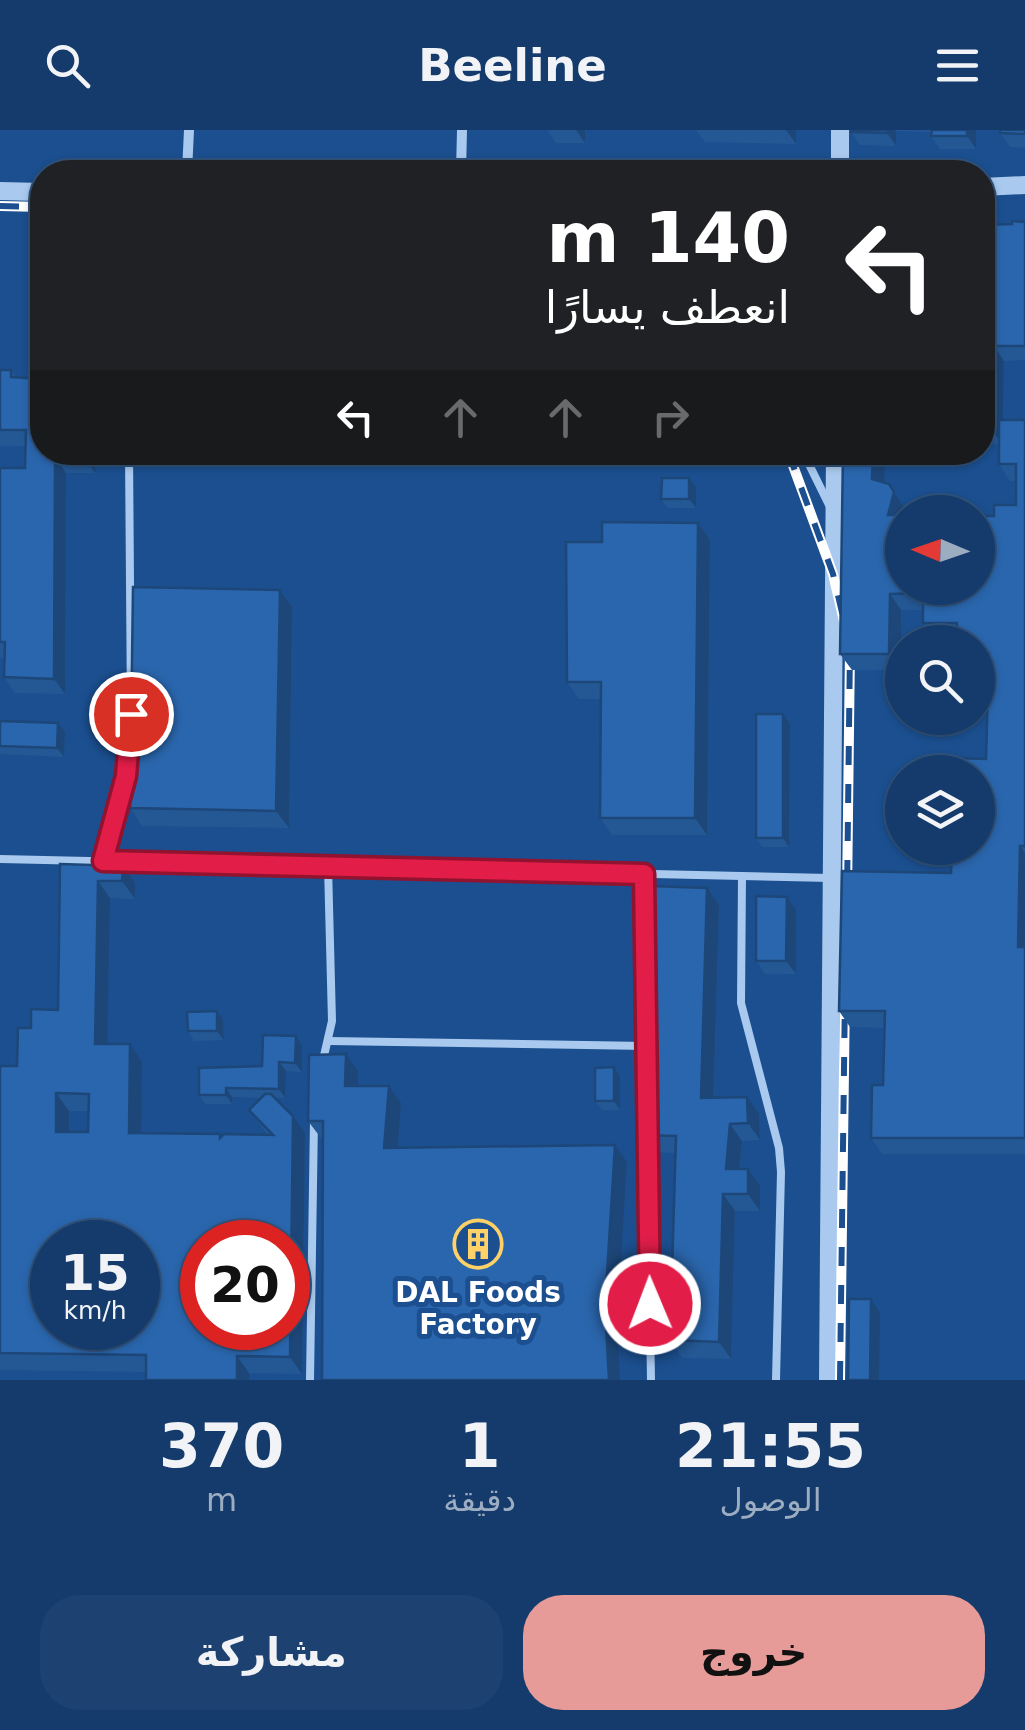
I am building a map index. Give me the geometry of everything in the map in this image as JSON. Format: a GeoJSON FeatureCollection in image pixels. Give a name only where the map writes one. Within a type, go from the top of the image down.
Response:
{"type":"FeatureCollection","features":[{"type":"Feature","properties":{"kind":"street"},"geometry":{"type":"LineString","coordinates":[[187,160],[188,130]]}},
{"type":"Feature","properties":{"kind":"street"},"geometry":{"type":"LineString","coordinates":[[461,160],[462,130]]}},
{"type":"Feature","properties":{"kind":"street"},"geometry":{"type":"LineString","coordinates":[[840,130],[840,160]]}},
{"type":"Feature","properties":{"kind":"street"},"geometry":{"type":"LineString","coordinates":[[995,186],[1025,185]]}},
{"type":"Feature","properties":{"kind":"street"},"geometry":{"type":"LineString","coordinates":[[0,192],[30,192]]}},
{"type":"Feature","properties":{"kind":"street"},"geometry":{"type":"LineString","coordinates":[[828,1380],[835,465]]}},
{"type":"Feature","properties":{"kind":"lane"},"geometry":{"type":"LineString","coordinates":[[103,861],[126,776],[131,714],[129,465]]}},
{"type":"Feature","properties":{"kind":"lane"},"geometry":{"type":"LineString","coordinates":[[809,465],[834,516]]}},
{"type":"Feature","properties":{"kind":"lane"},"geometry":{"type":"LineString","coordinates":[[0,858],[831,878]]}},
{"type":"Feature","properties":{"kind":"lane"},"geometry":{"type":"LineString","coordinates":[[314,1068],[321,1064],[329,1041],[328,866]]}},
{"type":"Feature","properties":{"kind":"lane"},"geometry":{"type":"LineString","coordinates":[[644,874],[647,1082]]}},
{"type":"Feature","properties":{"kind":"lane"},"geometry":{"type":"LineString","coordinates":[[742,876],[741,1003],[779,1148],[781,1172],[776,1380]]}},
{"type":"Feature","properties":{"kind":"lane"},"geometry":{"type":"LineString","coordinates":[[329,1041],[646,1046]]}},
{"type":"Feature","properties":{"kind":"lane"},"geometry":{"type":"LineString","coordinates":[[310,1380],[314,1107]]}},
{"type":"Feature","properties":{"kind":"lane"},"geometry":{"type":"LineString","coordinates":[[647,1117],[651,1380]]}},
{"type":"Feature","properties":{"kind":"building"},"geometry":{"type":"Polygon","coordinates":[[[887,130],[887,133],[851,132],[887,130]]]}},
{"type":"Feature","properties":{"kind":"building"},"geometry":{"type":"Polygon","coordinates":[[[932,130],[967,130],[967,136],[931,136],[932,130]]]}},
{"type":"Feature","properties":{"kind":"building"},"geometry":{"type":"Polygon","coordinates":[[[1025,130],[1025,134],[1000,133],[1025,130]]]}},
{"type":"Feature","properties":{"kind":"building"},"geometry":{"type":"Polygon","coordinates":[[[1025,222],[1025,346],[995,346],[995,225],[1025,222]]]}},
{"type":"Feature","properties":{"kind":"building"},"geometry":{"type":"Polygon","coordinates":[[[0,370],[11,370],[11,377],[30,378],[30,465],[55,465],[54,679],[4,677],[5,642],[0,642],[0,468],[25,468],[26,430],[0,430],[0,370]]]}},
{"type":"Feature","properties":{"kind":"building"},"geometry":{"type":"Polygon","coordinates":[[[999,420],[1025,420],[1025,846],[1020,846],[1018,947],[1025,947],[1025,1138],[871,1138],[872,1085],[883,1085],[885,1011],[839,1011],[842,871],[951,873],[951,865],[995,865],[995,755],[986,755],[987,735],[995,735],[995,625],[923,623],[923,605],[995,605],[995,505],[1016,505],[1016,464],[999,464],[999,420]]]}},
{"type":"Feature","properties":{"kind":"building"},"geometry":{"type":"Polygon","coordinates":[[[843,465],[873,465],[872,479],[889,484],[894,492],[885,495],[885,605],[890,605],[885,654],[840,654],[843,465]]]}},
{"type":"Feature","properties":{"kind":"building"},"geometry":{"type":"Polygon","coordinates":[[[662,478],[689,478],[689,499],[661,499],[662,478]]]}},
{"type":"Feature","properties":{"kind":"building"},"geometry":{"type":"Polygon","coordinates":[[[602,522],[698,523],[695,818],[600,818],[601,682],[567,682],[566,542],[602,542],[602,522]]]}},
{"type":"Feature","properties":{"kind":"building"},"geometry":{"type":"Polygon","coordinates":[[[133,587],[280,590],[276,811],[130,808],[133,587]]]}},
{"type":"Feature","properties":{"kind":"building"},"geometry":{"type":"Polygon","coordinates":[[[756,714],[783,714],[783,838],[756,838],[756,714]]]}},
{"type":"Feature","properties":{"kind":"building"},"geometry":{"type":"Polygon","coordinates":[[[0,721],[58,723],[57,748],[0,746],[0,721]]]}},
{"type":"Feature","properties":{"kind":"building"},"geometry":{"type":"Polygon","coordinates":[[[60,864],[123,866],[122,881],[98,881],[95,1044],[130,1044],[129,1133],[220,1134],[220,1138],[224,1134],[273,1135],[249,1110],[265,1094],[271,1094],[293,1116],[292,1220],[180,1220],[180,1350],[290,1350],[290,1357],[237,1356],[237,1380],[146,1380],[146,1355],[0,1353],[0,1066],[17,1066],[18,1028],[31,1028],[31,1009],[58,1010],[60,864]],[[56,1093],[56,1132],[88,1132],[89,1094],[56,1093]]]}},
{"type":"Feature","properties":{"kind":"building"},"geometry":{"type":"Polygon","coordinates":[[[651,886],[707,888],[701,1098],[747,1097],[748,1123],[730,1124],[726,1169],[748,1169],[748,1194],[723,1194],[719,1342],[670,1340],[676,1136],[644,1135],[651,886]]]}},
{"type":"Feature","properties":{"kind":"building"},"geometry":{"type":"Polygon","coordinates":[[[756,896],[787,897],[786,961],[756,961],[756,896]]]}},
{"type":"Feature","properties":{"kind":"building"},"geometry":{"type":"Polygon","coordinates":[[[217,1011],[217,1031],[188,1031],[187,1012],[217,1011]]]}},
{"type":"Feature","properties":{"kind":"building"},"geometry":{"type":"Polygon","coordinates":[[[263,1035],[296,1036],[295,1063],[279,1062],[279,1089],[226,1088],[226,1095],[199,1095],[199,1068],[262,1066],[263,1035]]]}},
{"type":"Feature","properties":{"kind":"building","name":"DAL Foods Factory"},"geometry":{"type":"Polygon","coordinates":[[[346,1054],[345,1086],[389,1086],[384,1148],[615,1145],[606,1290],[620,1289],[621,1324],[606,1325],[609,1380],[322,1380],[323,1121],[308,1121],[309,1055],[346,1054]]]}},
{"type":"Feature","properties":{"kind":"building"},"geometry":{"type":"Polygon","coordinates":[[[614,1067],[614,1101],[595,1101],[595,1068],[614,1067]]]}},
{"type":"Feature","properties":{"kind":"building"},"geometry":{"type":"Polygon","coordinates":[[[849,1299],[871,1299],[870,1380],[848,1380],[849,1299]]]}},
{"type":"Feature","properties":{"kind":"railway"},"geometry":{"type":"LineString","coordinates":[[0,206],[30,207]]}},
{"type":"Feature","properties":{"kind":"railway"},"geometry":{"type":"LineString","coordinates":[[793,465],[833,574],[850,647],[847,897]]}},
{"type":"Feature","properties":{"kind":"railway"},"geometry":{"type":"LineString","coordinates":[[840,1380],[845,992]]}},
{"type":"Feature","properties":{"kind":"place","name":"DAL Foods Factory"},"geometry":{"type":"Point","coordinates":[478,1244]}},
{"type":"Feature","properties":{"kind":"route"},"geometry":{"type":"LineString","coordinates":[[131,714],[126,776],[103,861],[644,874],[650,1304]]}}]}
